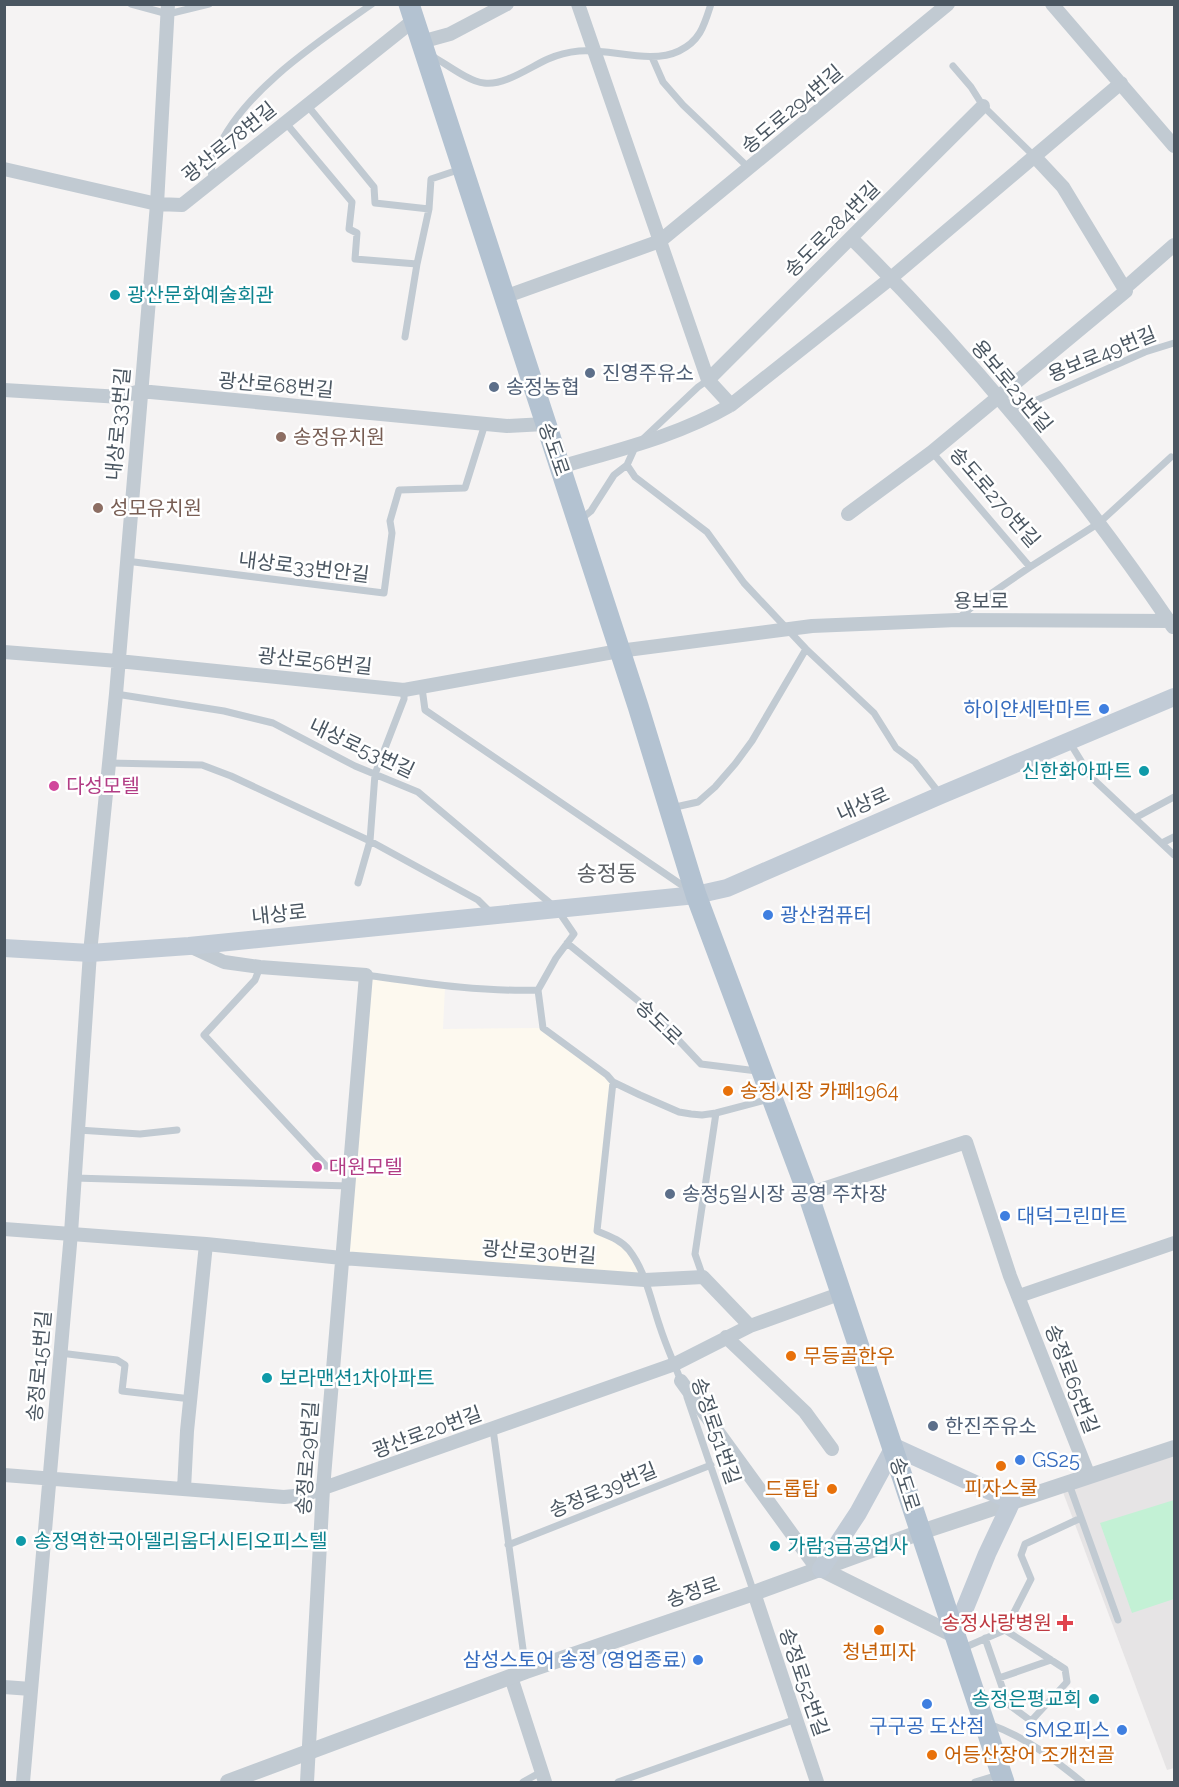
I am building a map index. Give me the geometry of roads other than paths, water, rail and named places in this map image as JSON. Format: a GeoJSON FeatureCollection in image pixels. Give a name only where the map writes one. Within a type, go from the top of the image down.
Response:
{"type":"FeatureCollection","features":[{"type":"Feature","properties":{"kind":"main road","name":"송도로"},"geometry":{"type":"LineString","coordinates":[[411,12],[638,706],[696,895],[808,1194],[1003,1778]]}},
{"type":"Feature","properties":{"kind":"main road","name":"내상로"},"geometry":{"type":"LineString","coordinates":[[4,948],[90,953],[189,946],[696,895],[727,888],[940,795],[1174,697]]}},
{"type":"Feature","properties":{"kind":"main road"},"geometry":{"type":"LineString","coordinates":[[819,1569],[858,1513],[894,1447],[1012,1501],[987,1554],[957,1643]]}},
{"type":"Feature","properties":{"kind":"street"},"geometry":{"type":"LineString","coordinates":[[423,47],[507,4]]}},
{"type":"Feature","properties":{"kind":"street"},"geometry":{"type":"LineString","coordinates":[[578,4],[708,380],[731,405]]}},
{"type":"Feature","properties":{"kind":"street","name":"송도로294번길"},"geometry":{"type":"LineString","coordinates":[[504,297],[660,241],[948,4]]}},
{"type":"Feature","properties":{"kind":"street"},"geometry":{"type":"LineString","coordinates":[[1052,4],[1174,146]]}},
{"type":"Feature","properties":{"kind":"street","name":"내상로33번길"},"geometry":{"type":"LineString","coordinates":[[90,953],[116,694],[157,204],[168,9]]}},
{"type":"Feature","properties":{"kind":"street","name":"광산로78번길"},"geometry":{"type":"LineString","coordinates":[[4,169],[157,204],[182,205],[307,105],[411,12]]}},
{"type":"Feature","properties":{"kind":"street"},"geometry":{"type":"LineString","coordinates":[[560,467],[637,444],[705,420],[731,405],[891,278],[1121,83]]}},
{"type":"Feature","properties":{"kind":"street","name":"송도로284번길"},"geometry":{"type":"LineString","coordinates":[[708,380],[983,106]]}},
{"type":"Feature","properties":{"kind":"street"},"geometry":{"type":"LineString","coordinates":[[1035,156],[1063,187],[1125,289]]}},
{"type":"Feature","properties":{"kind":"street","name":"용보로23번길"},"geometry":{"type":"LineString","coordinates":[[851,238],[891,278],[1010,412],[1099,523],[1173,624]]}},
{"type":"Feature","properties":{"kind":"street","name":"송도로270번길"},"geometry":{"type":"LineString","coordinates":[[848,514],[932,452],[1174,245]]}},
{"type":"Feature","properties":{"kind":"street","name":"광산로68번길"},"geometry":{"type":"LineString","coordinates":[[4,390],[121,397],[140,391],[507,426],[545,424]]}},
{"type":"Feature","properties":{"kind":"street","name":"용보로"},"geometry":{"type":"LineString","coordinates":[[619,651],[812,626],[957,620],[1173,624]]}},
{"type":"Feature","properties":{"kind":"street","name":"광산로56번길"},"geometry":{"type":"LineString","coordinates":[[4,652],[118,661],[404,690],[619,651]]}},
{"type":"Feature","properties":{"kind":"street"},"geometry":{"type":"LineString","coordinates":[[189,946],[224,962],[366,975]]}},
{"type":"Feature","properties":{"kind":"street","name":"송정로15번길"},"geometry":{"type":"LineString","coordinates":[[23,1782],[70,1233],[90,953]]}},
{"type":"Feature","properties":{"kind":"street","name":"송정로29번길"},"geometry":{"type":"LineString","coordinates":[[307,1782],[323,1489],[366,975]]}},
{"type":"Feature","properties":{"kind":"street","name":"송정로65번길"},"geometry":{"type":"LineString","coordinates":[[808,1194],[966,1142],[1010,1276],[1089,1476]]}},
{"type":"Feature","properties":{"kind":"street","name":"광산로30번길"},"geometry":{"type":"LineString","coordinates":[[4,1229],[206,1244],[342,1258],[645,1280],[703,1277]]}},
{"type":"Feature","properties":{"kind":"street"},"geometry":{"type":"LineString","coordinates":[[1019,1296],[1174,1243]]}},
{"type":"Feature","properties":{"kind":"street"},"geometry":{"type":"LineString","coordinates":[[184,1488],[187,1431],[206,1244]]}},
{"type":"Feature","properties":{"kind":"street"},"geometry":{"type":"LineString","coordinates":[[703,1277],[750,1326]]}},
{"type":"Feature","properties":{"kind":"street","name":"광산로20번길"},"geometry":{"type":"LineString","coordinates":[[4,1475],[284,1497],[304,1496],[675,1364],[750,1326],[842,1293]]}},
{"type":"Feature","properties":{"kind":"street"},"geometry":{"type":"LineString","coordinates":[[726,1338],[805,1412],[832,1449]]}},
{"type":"Feature","properties":{"kind":"street"},"geometry":{"type":"LineString","coordinates":[[681,1381],[819,1569],[957,1643]]}},
{"type":"Feature","properties":{"kind":"street","name":"송정로"},"geometry":{"type":"LineString","coordinates":[[228,1782],[518,1674],[754,1593],[921,1532],[1174,1448]]}},
{"type":"Feature","properties":{"kind":"street","name":"송정로52번길"},"geometry":{"type":"LineString","coordinates":[[754,1593],[817,1782]]}},
{"type":"Feature","properties":{"kind":"street"},"geometry":{"type":"LineString","coordinates":[[518,1674],[543,1777]]}},
{"type":"Feature","properties":{"kind":"street"},"geometry":{"type":"LineString","coordinates":[[4,1687],[31,1689]]}},
{"type":"Feature","properties":{"kind":"lane"},"geometry":{"type":"LineString","coordinates":[[131,4],[168,9],[209,4]]}},
{"type":"Feature","properties":{"kind":"lane"},"geometry":{"type":"LineString","coordinates":[[213,180],[212,165],[220,144],[234,119],[249,102],[269,82],[372,4]]}},
{"type":"Feature","properties":{"kind":"lane"},"geometry":{"type":"LineString","coordinates":[[423,47],[477,82],[486,84],[518,75],[550,58],[580,51],[652,57],[675,53],[691,45],[704,28],[711,4]]}},
{"type":"Feature","properties":{"kind":"lane"},"geometry":{"type":"LineString","coordinates":[[652,57],[663,82],[683,105],[750,169]]}},
{"type":"Feature","properties":{"kind":"lane"},"geometry":{"type":"LineString","coordinates":[[953,66],[983,106],[1035,156]]}},
{"type":"Feature","properties":{"kind":"lane"},"geometry":{"type":"LineString","coordinates":[[307,105],[374,187],[375,203],[429,208]]}},
{"type":"Feature","properties":{"kind":"lane"},"geometry":{"type":"LineString","coordinates":[[285,122],[352,202],[349,230],[357,233],[356,259],[417,264]]}},
{"type":"Feature","properties":{"kind":"lane"},"geometry":{"type":"LineString","coordinates":[[405,337],[429,208],[430,179],[462,169]]}},
{"type":"Feature","properties":{"kind":"lane","name":"용보로49번길"},"geometry":{"type":"LineString","coordinates":[[1010,412],[1145,352],[1174,343]]}},
{"type":"Feature","properties":{"kind":"lane"},"geometry":{"type":"LineString","coordinates":[[578,521],[591,511],[614,475],[627,465],[637,444],[708,380]]}},
{"type":"Feature","properties":{"kind":"lane","name":"내상로33번안길"},"geometry":{"type":"LineString","coordinates":[[126,561],[384,593],[392,533],[390,521],[399,490],[465,488],[485,424]]}},
{"type":"Feature","properties":{"kind":"lane","name":"송도로270번길"},"geometry":{"type":"LineString","coordinates":[[932,452],[1030,567]]}},
{"type":"Feature","properties":{"kind":"lane"},"geometry":{"type":"LineString","coordinates":[[957,620],[973,606],[1030,567],[1099,523],[1171,457]]}},
{"type":"Feature","properties":{"kind":"lane"},"geometry":{"type":"LineString","coordinates":[[627,465],[635,477],[707,532],[744,583],[806,649],[874,713],[896,748],[915,762],[940,795]]}},
{"type":"Feature","properties":{"kind":"lane"},"geometry":{"type":"LineString","coordinates":[[669,808],[698,802],[735,764],[752,741],[806,649]]}},
{"type":"Feature","properties":{"kind":"lane"},"geometry":{"type":"LineString","coordinates":[[422,688],[424,710],[696,895]]}},
{"type":"Feature","properties":{"kind":"lane"},"geometry":{"type":"LineString","coordinates":[[358,883],[370,841],[375,774],[404,699],[404,690]]}},
{"type":"Feature","properties":{"kind":"lane","name":"내상로53번길"},"geometry":{"type":"LineString","coordinates":[[116,694],[224,711],[273,723],[355,766],[418,792],[557,909]]}},
{"type":"Feature","properties":{"kind":"lane"},"geometry":{"type":"LineString","coordinates":[[1068,741],[1091,777],[1174,855]]}},
{"type":"Feature","properties":{"kind":"lane"},"geometry":{"type":"LineString","coordinates":[[109,763],[202,765],[231,776],[370,841],[478,900],[493,915]]}},
{"type":"Feature","properties":{"kind":"lane"},"geometry":{"type":"LineString","coordinates":[[1135,818],[1174,797]]}},
{"type":"Feature","properties":{"kind":"lane"},"geometry":{"type":"LineString","coordinates":[[1162,843],[1174,837]]}},
{"type":"Feature","properties":{"kind":"lane"},"geometry":{"type":"LineString","coordinates":[[557,909],[574,934],[556,958],[538,990],[543,1028],[614,1082],[679,1112],[702,1115],[772,1099]]}},
{"type":"Feature","properties":{"kind":"lane","name":"송도로"},"geometry":{"type":"LineString","coordinates":[[567,943],[652,1012],[701,1064],[761,1072]]}},
{"type":"Feature","properties":{"kind":"lane"},"geometry":{"type":"LineString","coordinates":[[260,967],[255,981],[204,1035],[326,1166],[351,1167]]}},
{"type":"Feature","properties":{"kind":"lane"},"geometry":{"type":"LineString","coordinates":[[366,975],[445,987],[499,992],[538,990]]}},
{"type":"Feature","properties":{"kind":"lane","name":"송정로51번길"},"geometry":{"type":"LineString","coordinates":[[614,1082],[597,1231],[615,1239],[628,1249],[645,1280],[754,1593]]}},
{"type":"Feature","properties":{"kind":"lane"},"geometry":{"type":"LineString","coordinates":[[703,1277],[695,1254],[716,1113]]}},
{"type":"Feature","properties":{"kind":"lane"},"geometry":{"type":"LineString","coordinates":[[78,1130],[140,1134],[177,1130]]}},
{"type":"Feature","properties":{"kind":"lane"},"geometry":{"type":"LineString","coordinates":[[74,1178],[349,1186]]}},
{"type":"Feature","properties":{"kind":"lane"},"geometry":{"type":"LineString","coordinates":[[60,1353],[117,1360],[125,1365],[122,1391],[191,1399]]}},
{"type":"Feature","properties":{"kind":"lane"},"geometry":{"type":"LineString","coordinates":[[493,1429],[508,1545],[518,1674]]}},
{"type":"Feature","properties":{"kind":"lane","name":"송정로39번길"},"geometry":{"type":"LineString","coordinates":[[508,1545],[711,1465]]}},
{"type":"Feature","properties":{"kind":"lane"},"geometry":{"type":"LineString","coordinates":[[1069,1484],[1118,1620]]}},
{"type":"Feature","properties":{"kind":"lane"},"geometry":{"type":"LineString","coordinates":[[957,1643],[985,1638],[1005,1630],[1031,1579],[1021,1555],[1025,1544],[1081,1518]]}},
{"type":"Feature","properties":{"kind":"lane"},"geometry":{"type":"LineString","coordinates":[[985,1638],[1008,1704],[1031,1721],[1067,1682],[1065,1668],[1005,1630]]}},
{"type":"Feature","properties":{"kind":"lane"},"geometry":{"type":"LineString","coordinates":[[999,1678],[1051,1660]]}},
{"type":"Feature","properties":{"kind":"lane"},"geometry":{"type":"LineString","coordinates":[[618,1782],[796,1719]]}},
{"type":"Feature","properties":{"kind":"lane"},"geometry":{"type":"LineString","coordinates":[[984,1723],[1011,1732],[1042,1750],[1082,1782]]}},
{"type":"Feature","properties":{"kind":"lane"},"geometry":{"type":"LineString","coordinates":[[523,1782],[543,1777]]}},
{"type":"Feature","properties":{"kind":"lane","name":"송도로"},"geometry":{"type":"LineString","coordinates":[[975,1782],[1003,1778]]}},
{"type":"Feature","properties":{"kind":"place","name":"광산문화예술회관"},"geometry":{"type":"Point","coordinates":[115,295]}},
{"type":"Feature","properties":{"kind":"place","name":"진영주유소"},"geometry":{"type":"Point","coordinates":[590,373]}},
{"type":"Feature","properties":{"kind":"place","name":"송정농협"},"geometry":{"type":"Point","coordinates":[494,387]}},
{"type":"Feature","properties":{"kind":"place","name":"송정유치원"},"geometry":{"type":"Point","coordinates":[281,437]}},
{"type":"Feature","properties":{"kind":"place","name":"성모유치원"},"geometry":{"type":"Point","coordinates":[98,508]}},
{"type":"Feature","properties":{"kind":"place","name":"하이얀세탁마트"},"geometry":{"type":"Point","coordinates":[1104,709]}},
{"type":"Feature","properties":{"kind":"place","name":"신한화아파트"},"geometry":{"type":"Point","coordinates":[1144,771]}},
{"type":"Feature","properties":{"kind":"place","name":"다성모텔"},"geometry":{"type":"Point","coordinates":[54,786]}},
{"type":"Feature","properties":{"kind":"place","name":"광산컴퓨터"},"geometry":{"type":"Point","coordinates":[768,915]}},
{"type":"Feature","properties":{"kind":"place","name":"송정시장 카페1964"},"geometry":{"type":"Point","coordinates":[728,1091]}},
{"type":"Feature","properties":{"kind":"place","name":"대원모텔"},"geometry":{"type":"Point","coordinates":[317,1167]}},
{"type":"Feature","properties":{"kind":"place","name":"송정5일시장 공영 주차장"},"geometry":{"type":"Point","coordinates":[670,1194]}},
{"type":"Feature","properties":{"kind":"place","name":"대덕그린마트"},"geometry":{"type":"Point","coordinates":[1005,1216]}},
{"type":"Feature","properties":{"kind":"place","name":"무등골한우"},"geometry":{"type":"Point","coordinates":[791,1356]}},
{"type":"Feature","properties":{"kind":"place","name":"보라맨션1차아파트"},"geometry":{"type":"Point","coordinates":[267,1378]}},
{"type":"Feature","properties":{"kind":"place","name":"한진주유소"},"geometry":{"type":"Point","coordinates":[933,1426]}},
{"type":"Feature","properties":{"kind":"place","name":"GS25"},"geometry":{"type":"Point","coordinates":[1020,1460]}},
{"type":"Feature","properties":{"kind":"place","name":"피자스쿨"},"geometry":{"type":"Point","coordinates":[1001,1466]}},
{"type":"Feature","properties":{"kind":"place","name":"드롭탑"},"geometry":{"type":"Point","coordinates":[832,1489]}},
{"type":"Feature","properties":{"kind":"place","name":"송정역한국아델리움더시티오피스텔"},"geometry":{"type":"Point","coordinates":[21,1541]}},
{"type":"Feature","properties":{"kind":"place","name":"가람3급공업사"},"geometry":{"type":"Point","coordinates":[775,1546]}},
{"type":"Feature","properties":{"kind":"place","name":"송정사랑병원"},"geometry":{"type":"Point","coordinates":[1065,1623]}},
{"type":"Feature","properties":{"kind":"place","name":"청년피자"},"geometry":{"type":"Point","coordinates":[879,1630]}},
{"type":"Feature","properties":{"kind":"place","name":"삼성스토어 송정 (영업종료)"},"geometry":{"type":"Point","coordinates":[698,1660]}},
{"type":"Feature","properties":{"kind":"place","name":"송정은평교회"},"geometry":{"type":"Point","coordinates":[1094,1699]}},
{"type":"Feature","properties":{"kind":"place","name":"구구공 도산점"},"geometry":{"type":"Point","coordinates":[927,1704]}},
{"type":"Feature","properties":{"kind":"place","name":"SM오피스"},"geometry":{"type":"Point","coordinates":[1122,1730]}},
{"type":"Feature","properties":{"kind":"place","name":"어등산장어 조개전골"},"geometry":{"type":"Point","coordinates":[932,1755]}},
{"type":"Feature","properties":{"kind":"district","name":"송정동"},"geometry":{"type":"Point","coordinates":[607,873]}}]}
